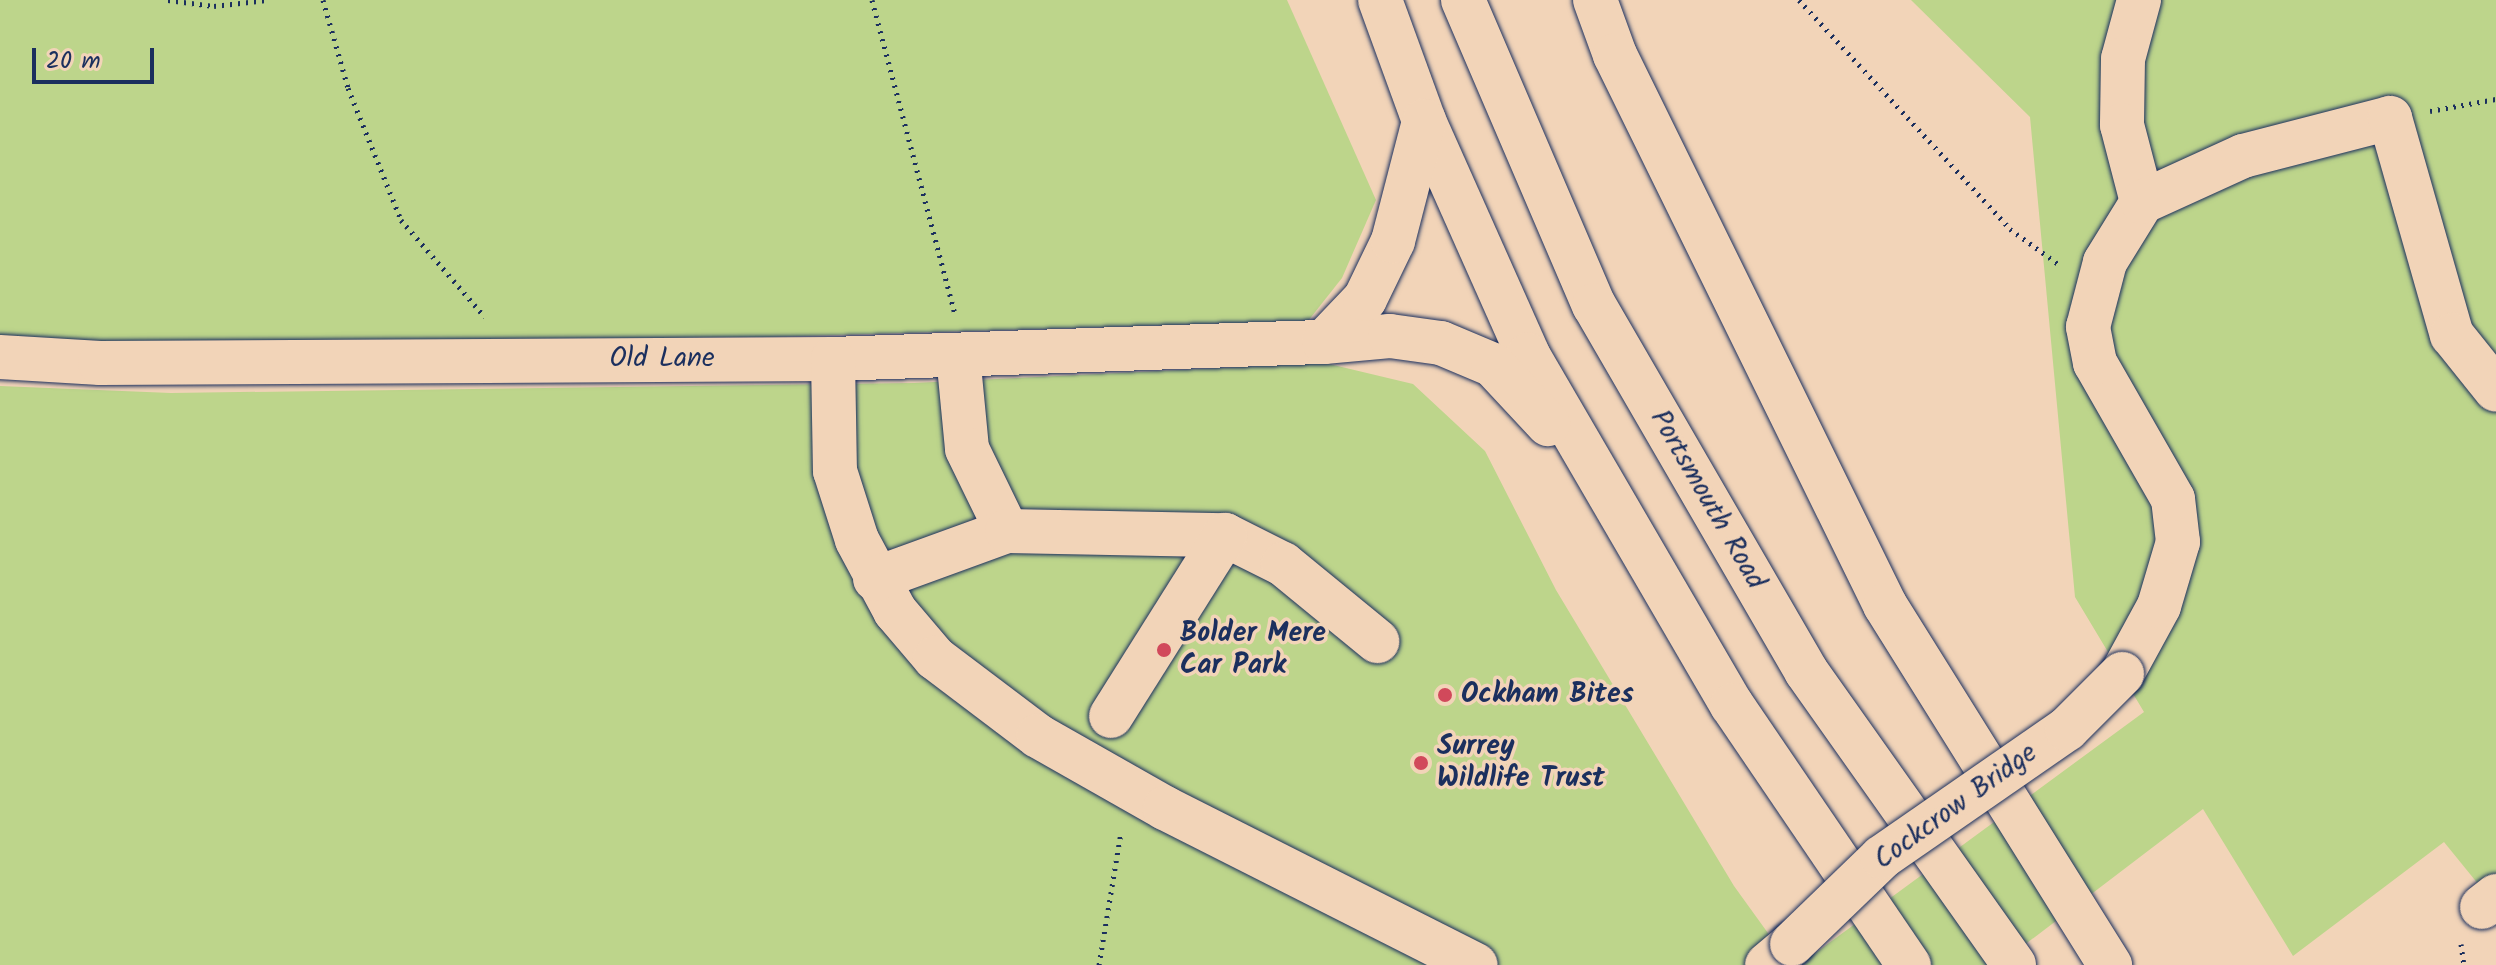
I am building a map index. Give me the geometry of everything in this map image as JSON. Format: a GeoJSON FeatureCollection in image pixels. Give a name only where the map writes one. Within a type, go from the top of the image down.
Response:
{"type":"FeatureCollection","features":[{"type":"Feature","properties":{"kind":"main road"},"geometry":{"type":"LineString","coordinates":[[1380,0],[1424,121],[1528,355],[1732,705],[1909,965]]}},
{"type":"Feature","properties":{"kind":"main road","name":"Portsmouth Road"},"geometry":{"type":"LineString","coordinates":[[1463,0],[1594,305],[1806,671],[2014,965]]}},
{"type":"Feature","properties":{"kind":"main road"},"geometry":{"type":"LineString","coordinates":[[1595,0],[1615,55],[1885,605],[2110,965]]}},
{"type":"Feature","properties":{"kind":"main road"},"geometry":{"type":"LineString","coordinates":[[2139,0],[2123,59],[2122,125],[2142,202],[2243,156],[2390,118],[2452,335],[2496,390]]}},
{"type":"Feature","properties":{"kind":"main road"},"geometry":{"type":"LineString","coordinates":[[1324,342],[1365,299],[1393,241],[1424,121]]}},
{"type":"Feature","properties":{"kind":"main road","name":"Cockcrow Bridge"},"geometry":{"type":"LineString","coordinates":[[1779,954],[1882,857],[2067,729],[2122,674],[2159,606],[2178,542],[2173,499],[2095,363],[2088,327],[2098,284],[2142,202]]}},
{"type":"Feature","properties":{"kind":"main road","name":"Old Lane"},"geometry":{"type":"LineString","coordinates":[[0,357],[833,359],[1402,337],[1441,343],[1493,365],[1594,472]]}},
{"type":"Feature","properties":{"kind":"main road"},"geometry":{"type":"LineString","coordinates":[[958,355],[967,449],[1007,531]]}},
{"type":"Feature","properties":{"kind":"main road"},"geometry":{"type":"LineString","coordinates":[[833,359],[835,471],[875,579],[935,658],[1038,736],[1219,839],[1476,965]]}},
{"type":"Feature","properties":{"kind":"main road"},"geometry":{"type":"LineString","coordinates":[[875,579],[1007,531],[1225,535],[1283,564],[1377,641]]}},
{"type":"Feature","properties":{"kind":"main road"},"geometry":{"type":"LineString","coordinates":[[1111,716],[1225,535]]}},
{"type":"Feature","properties":{"kind":"path"},"geometry":{"type":"LineString","coordinates":[[168,0],[214,6],[267,0]]}},
{"type":"Feature","properties":{"kind":"path"},"geometry":{"type":"LineString","coordinates":[[323,0],[348,88],[401,220],[438,272],[536,360]]}},
{"type":"Feature","properties":{"kind":"path"},"geometry":{"type":"LineString","coordinates":[[872,0],[954,301],[958,355]]}},
{"type":"Feature","properties":{"kind":"path"},"geometry":{"type":"LineString","coordinates":[[1799,0],[1877,93],[2010,229],[2035,252],[2098,284]]}},
{"type":"Feature","properties":{"kind":"path"},"geometry":{"type":"LineString","coordinates":[[2390,118],[2496,99]]}},
{"type":"Feature","properties":{"kind":"path"},"geometry":{"type":"LineString","coordinates":[[1099,965],[1115,869]]}},
{"type":"Feature","properties":{"kind":"green space"},"geometry":{"type":"Polygon","coordinates":[[[0,0],[1287,0],[1376,200],[1342,278],[1308,321],[769,337],[164,344],[0,337],[0,0]]]}},
{"type":"Feature","properties":{"kind":"green space"},"geometry":{"type":"Polygon","coordinates":[[[1911,0],[2496,0],[2496,906],[2444,842],[2293,956],[2203,809],[1998,965],[1799,965],[2144,712],[2075,597],[2030,117],[1911,0]]]}},
{"type":"Feature","properties":{"kind":"green space"},"geometry":{"type":"Polygon","coordinates":[[[1325,363],[1413,384],[1485,451],[1556,590],[1734,886],[1791,965],[0,965],[0,386],[171,393],[914,383],[1325,363]]]}},
{"type":"Feature","properties":{"kind":"place","name":"Bolder Mere Car Park"},"geometry":{"type":"Point","coordinates":[1164,650]}},
{"type":"Feature","properties":{"kind":"place","name":"Ockham Bites"},"geometry":{"type":"Point","coordinates":[1445,695]}},
{"type":"Feature","properties":{"kind":"place","name":"Surrey Wildlife Trust"},"geometry":{"type":"Point","coordinates":[1421,763]}}]}
